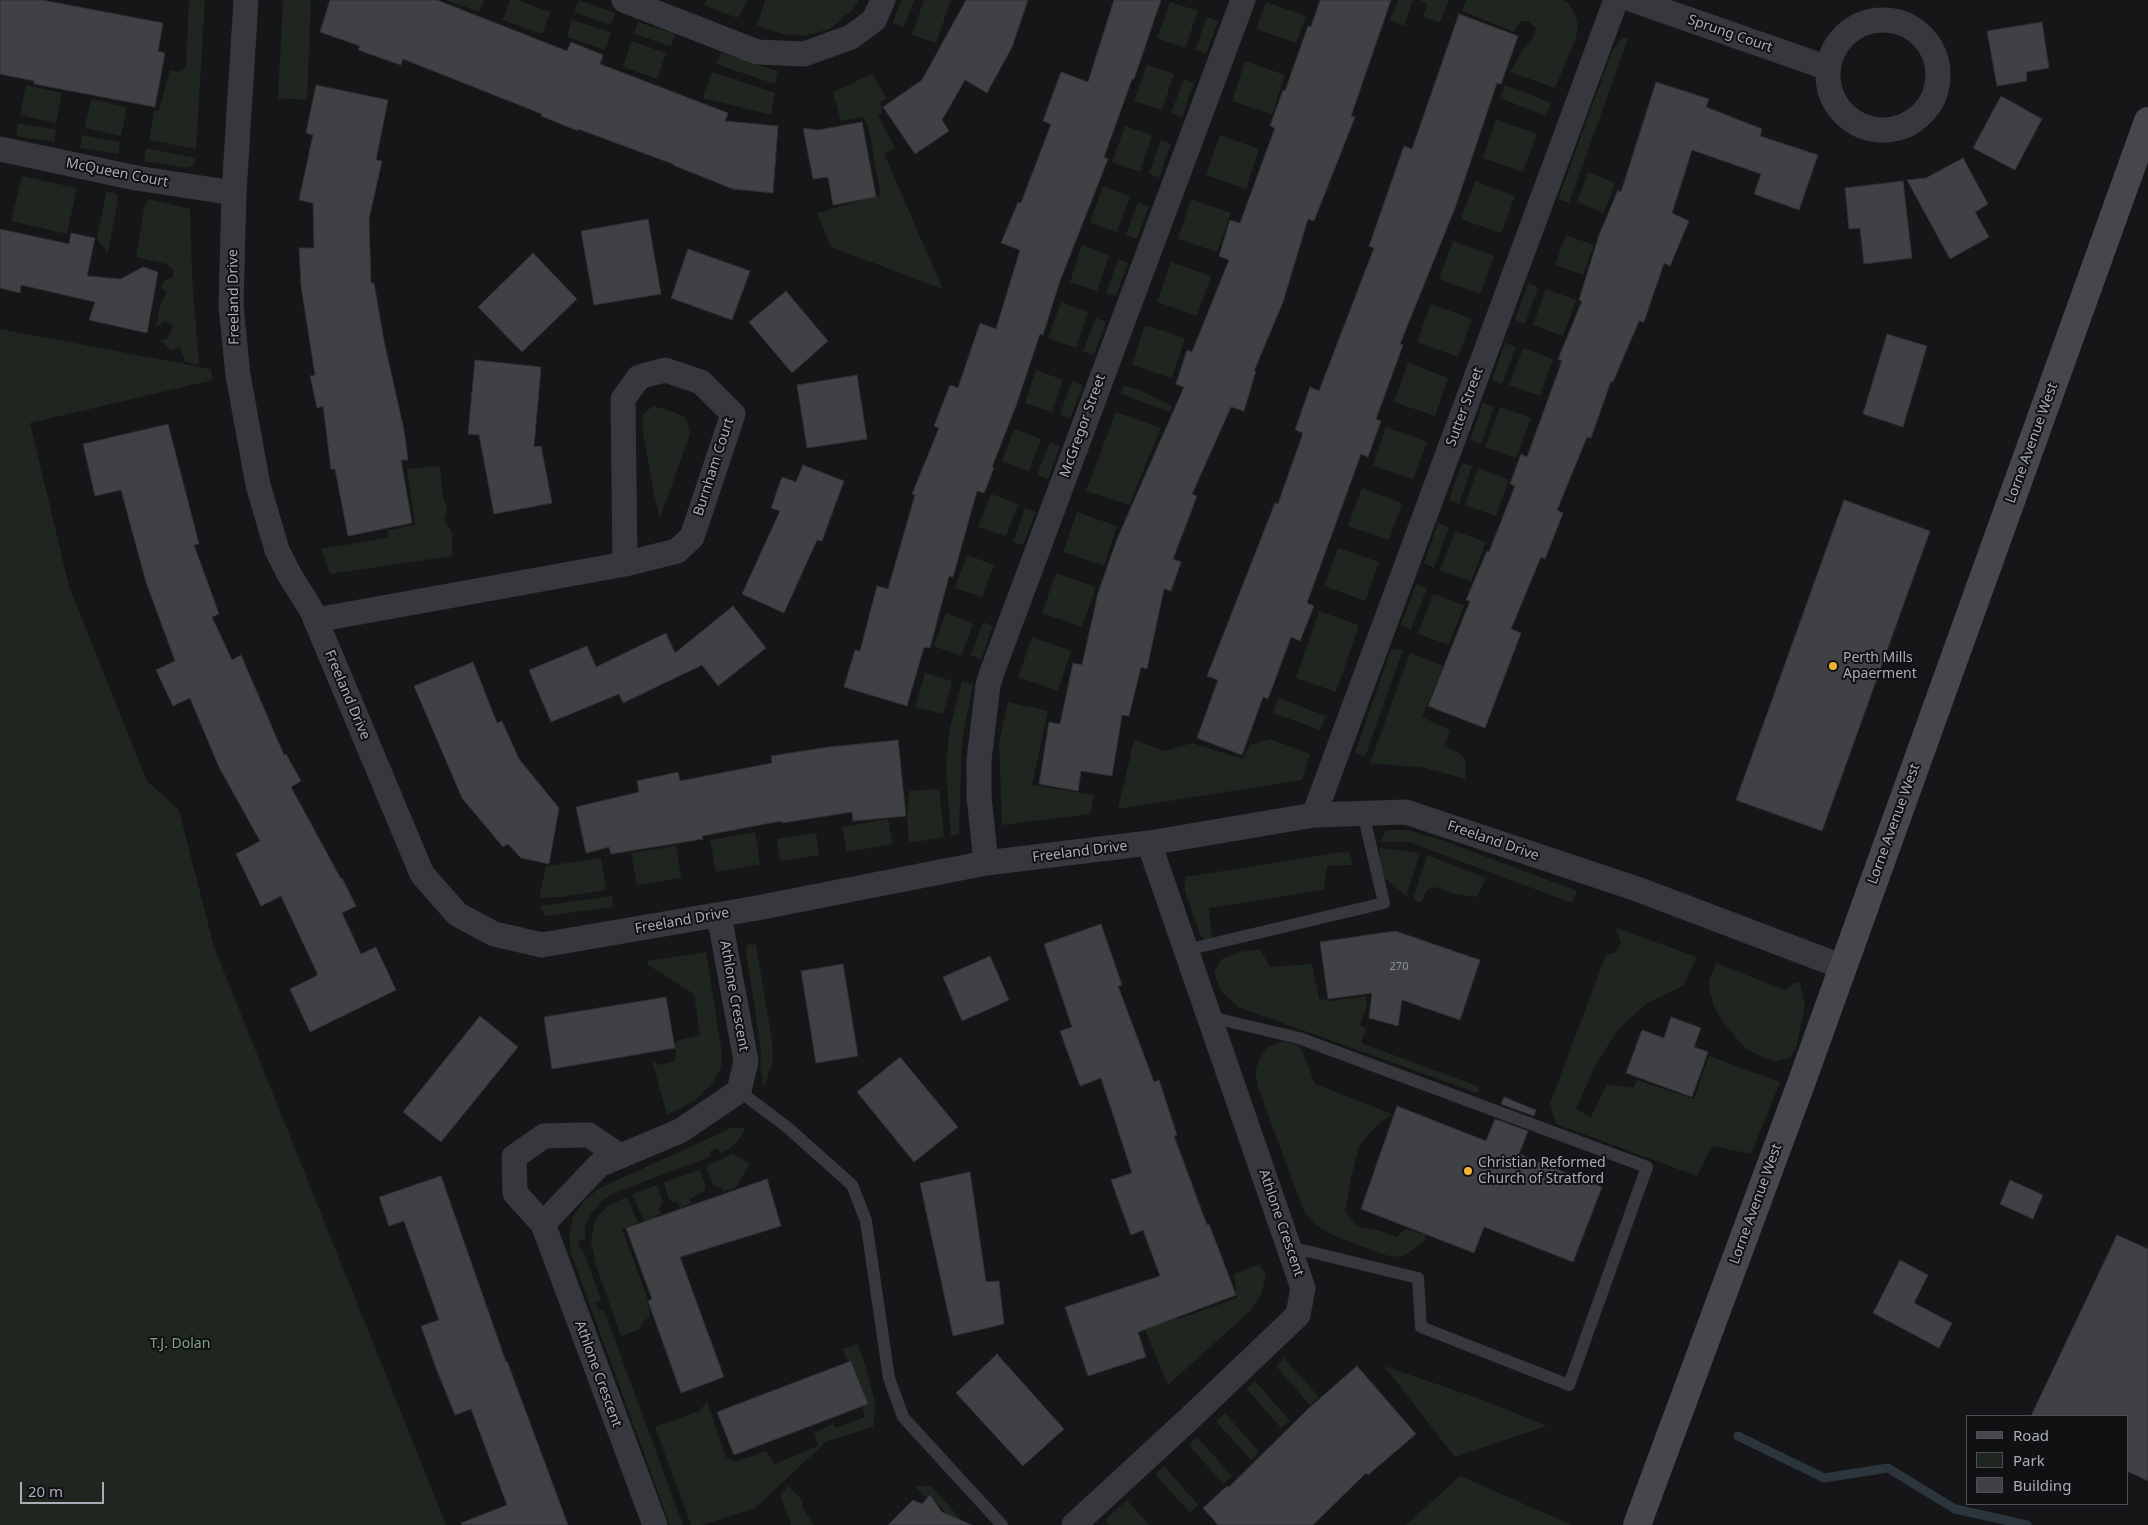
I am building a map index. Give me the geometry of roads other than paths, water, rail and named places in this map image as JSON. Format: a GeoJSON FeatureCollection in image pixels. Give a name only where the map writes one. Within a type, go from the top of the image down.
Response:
{"type":"FeatureCollection","features":[{"type":"Feature","properties":{"kind":"main road","name":"Lorne Avenue West"},"geometry":{"type":"LineString","coordinates":[[1637,1525],[1843,967],[2148,121]]}},
{"type":"Feature","properties":{"kind":"street","name":"Freeland Drive"},"geometry":{"type":"LineString","coordinates":[[246,0],[234,193],[231,306],[232,334],[258,485],[277,550],[316,620],[422,874],[457,914],[494,934],[542,945],[719,915],[986,863],[1149,843],[1314,815],[1406,812],[1637,889],[1843,967]]}},
{"type":"Feature","properties":{"kind":"street"},"geometry":{"type":"LineString","coordinates":[[624,0],[757,52],[804,54],[851,37],[874,20],[883,0]]}},
{"type":"Feature","properties":{"kind":"street","name":"McGregor Street"},"geometry":{"type":"LineString","coordinates":[[986,863],[979,796],[979,760],[988,685],[1242,0]]}},
{"type":"Feature","properties":{"kind":"street","name":"Sutter Street"},"geometry":{"type":"LineString","coordinates":[[1314,815],[1616,0]]}},
{"type":"Feature","properties":{"kind":"street","name":"Sprung Court"},"geometry":{"type":"LineString","coordinates":[[1633,0],[1828,68]]}},
{"type":"Feature","properties":{"kind":"street"},"geometry":{"type":"LineString","coordinates":[[1878,19],[1905,23],[1919,32],[1936,56],[1939,71],[1937,90],[1925,112],[1904,127],[1886,131],[1867,128],[1848,118],[1835,104],[1829,87],[1828,68],[1833,50],[1844,35],[1859,24],[1878,19]]}},
{"type":"Feature","properties":{"kind":"street","name":"McQueen Court"},"geometry":{"type":"LineString","coordinates":[[0,149],[136,178],[234,193]]}},
{"type":"Feature","properties":{"kind":"street","name":"Burnham Court"},"geometry":{"type":"LineString","coordinates":[[316,620],[625,564],[678,551],[692,536],[733,414],[701,382],[665,370],[638,377],[623,399],[625,564]]}},
{"type":"Feature","properties":{"kind":"street","name":"Athlone Crescent"},"geometry":{"type":"LineString","coordinates":[[1074,1525],[1298,1315],[1303,1288],[1149,843]]}},
{"type":"Feature","properties":{"kind":"street","name":"Athlone Crescent"},"geometry":{"type":"LineString","coordinates":[[719,915],[746,1061],[739,1091]]}},
{"type":"Feature","properties":{"kind":"street"},"geometry":{"type":"LineString","coordinates":[[543,1224],[599,1165],[680,1131],[739,1091]]}},
{"type":"Feature","properties":{"kind":"street","name":"Athlone Crescent"},"geometry":{"type":"LineString","coordinates":[[620,1156],[589,1136],[544,1136],[514,1157],[515,1193],[543,1224],[655,1525]]}},
{"type":"Feature","properties":{"kind":"lane"},"geometry":{"type":"LineString","coordinates":[[1186,950],[1384,903],[1363,813]]}},
{"type":"Feature","properties":{"kind":"lane"},"geometry":{"type":"LineString","coordinates":[[1210,1017],[1299,1038],[1647,1167],[1569,1385],[1421,1327],[1418,1278],[1290,1247]]}},
{"type":"Feature","properties":{"kind":"lane"},"geometry":{"type":"LineString","coordinates":[[739,1091],[788,1127],[852,1185],[866,1220],[889,1378],[903,1417],[1002,1525]]}},
{"type":"Feature","properties":{"kind":"waterway"},"geometry":{"type":"LineString","coordinates":[[1738,1436],[1824,1478],[1888,1468],[1955,1509],[2027,1525]]}},
{"type":"Feature","properties":{"kind":"place","name":"Perth Mills Apaerment"},"geometry":{"type":"Point","coordinates":[1833,666]}},
{"type":"Feature","properties":{"kind":"place","name":"Christian Reformed Church of Stratford"},"geometry":{"type":"Point","coordinates":[1468,1171]}},
{"type":"Feature","properties":{"kind":"park label","name":"T.J. Dolan"},"geometry":{"type":"Point","coordinates":[180,1344]}}]}
